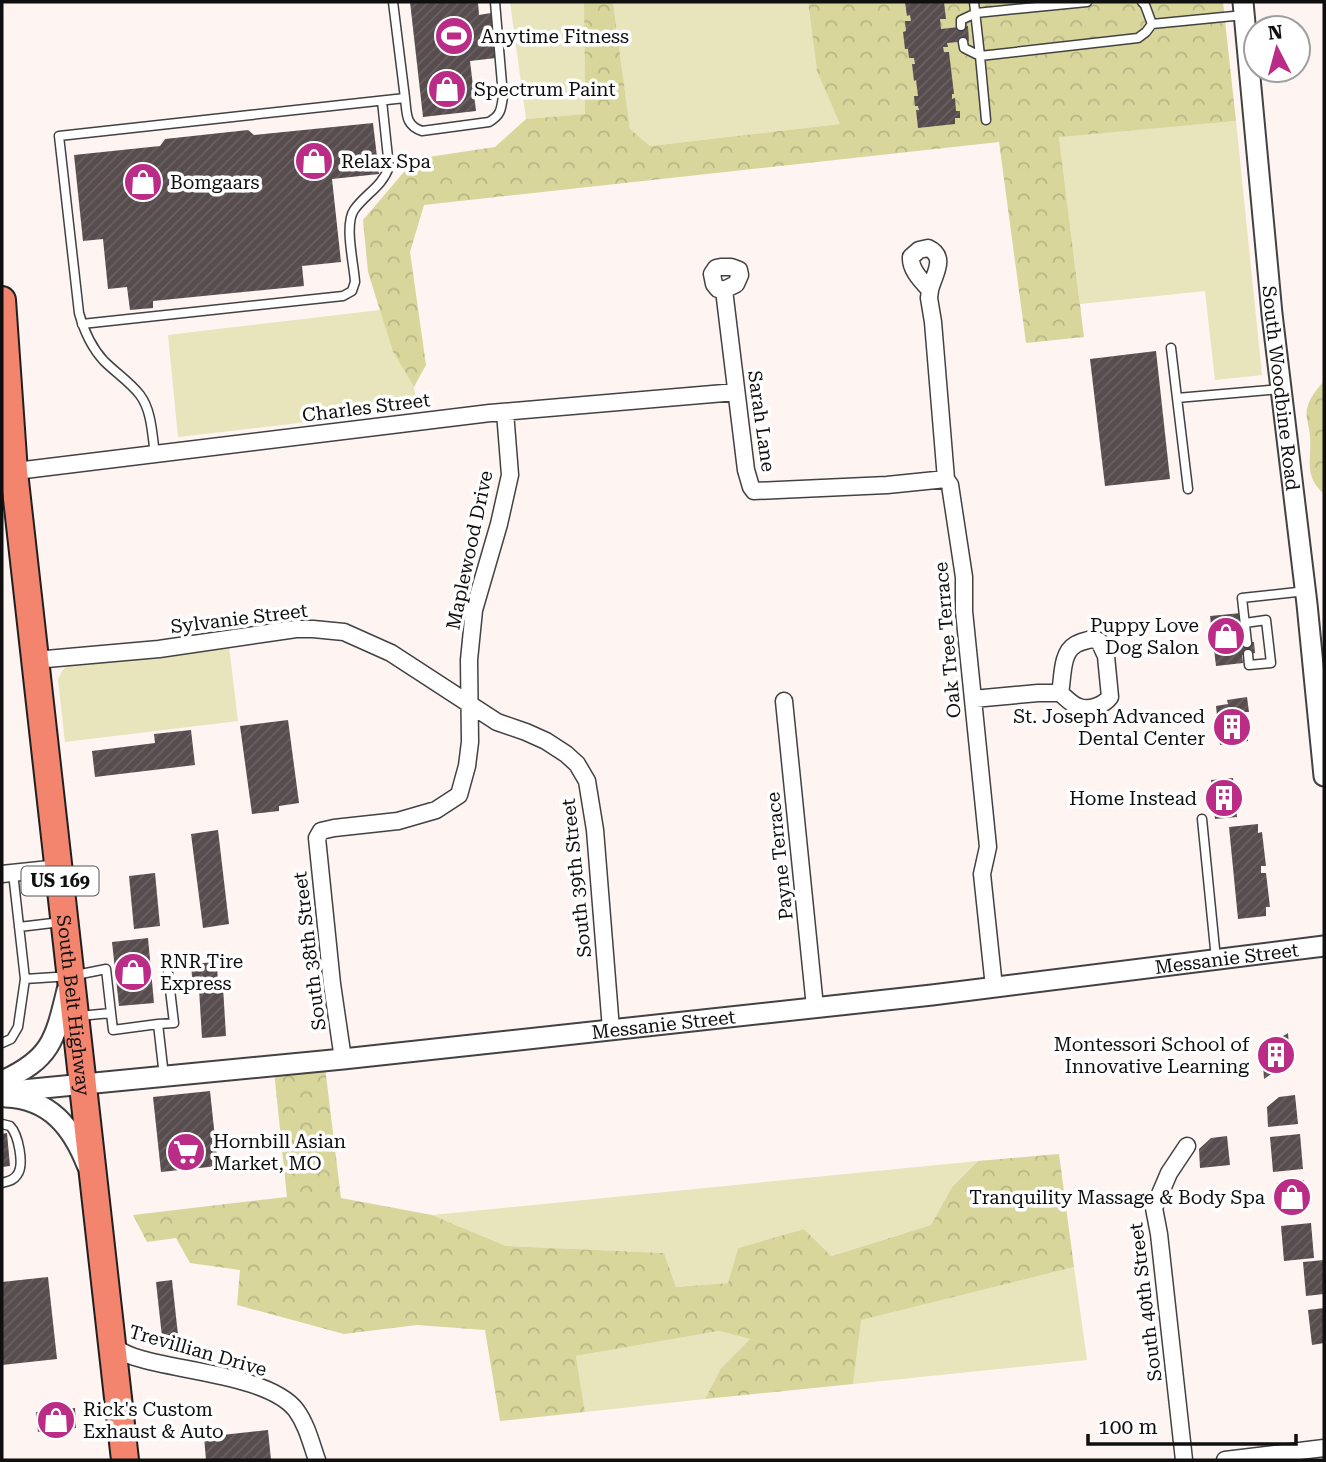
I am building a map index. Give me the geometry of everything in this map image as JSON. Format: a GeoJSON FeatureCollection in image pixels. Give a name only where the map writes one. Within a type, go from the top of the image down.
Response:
{"type":"FeatureCollection","features":[{"type":"Feature","properties":{"kind":"main road","name":"South Belt Highway"},"geometry":{"type":"LineString","coordinates":[[2,300],[8,472],[35,660],[125,1460]]}},
{"type":"Feature","properties":{"kind":"street","name":"South Woodbine Road"},"geometry":{"type":"LineString","coordinates":[[1243,8],[1272,314],[1306,591],[1324,776]]}},
{"type":"Feature","properties":{"kind":"street","name":"Sarah Lane"},"geometry":{"type":"LineString","coordinates":[[724,290],[746,470],[754,491],[887,485],[946,479]]}},
{"type":"Feature","properties":{"kind":"street","name":"Oak Tree Terrace"},"geometry":{"type":"LineString","coordinates":[[930,290],[946,479],[950,485],[964,577],[964,611],[988,847],[982,874],[994,987]]}},
{"type":"Feature","properties":{"kind":"street","name":"Charles Street"},"geometry":{"type":"LineString","coordinates":[[8,472],[505,412],[736,392]]}},
{"type":"Feature","properties":{"kind":"street","name":"Maplewood Drive"},"geometry":{"type":"LineString","coordinates":[[317,838],[321,831],[398,821],[436,810],[459,794],[470,742],[469,660],[474,610],[510,475],[505,412]]}},
{"type":"Feature","properties":{"kind":"street","name":"Sylvanie Street"},"geometry":{"type":"LineString","coordinates":[[35,660],[159,649],[296,629],[344,632],[391,653],[471,706]]}},
{"type":"Feature","properties":{"kind":"street"},"geometry":{"type":"LineString","coordinates":[[973,699],[1060,693]]}},
{"type":"Feature","properties":{"kind":"street","name":"Payne Terrace"},"geometry":{"type":"LineString","coordinates":[[784,701],[815,1007]]}},
{"type":"Feature","properties":{"kind":"street","name":"South 39th Street"},"geometry":{"type":"LineString","coordinates":[[471,706],[496,722],[547,741],[577,764],[587,781],[595,830],[611,1029]]}},
{"type":"Feature","properties":{"kind":"street","name":"South 38th Street"},"geometry":{"type":"LineString","coordinates":[[317,838],[342,1059]]}},
{"type":"Feature","properties":{"kind":"street"},"geometry":{"type":"LineString","coordinates":[[8,874],[59,868]]}},
{"type":"Feature","properties":{"kind":"street","name":"Messanie Street"},"geometry":{"type":"LineString","coordinates":[[2,1095],[83,1084],[342,1059],[994,987],[1324,946]]}},
{"type":"Feature","properties":{"kind":"street"},"geometry":{"type":"LineString","coordinates":[[2,1081],[22,1072],[48,1047],[58,1027],[71,976]]}},
{"type":"Feature","properties":{"kind":"street"},"geometry":{"type":"LineString","coordinates":[[2,1095],[38,1105],[58,1116],[80,1147],[94,1185]]}},
{"type":"Feature","properties":{"kind":"street","name":"South 40th Street"},"geometry":{"type":"LineString","coordinates":[[1184,1460],[1161,1248],[1154,1208],[1169,1173],[1186,1146]]}},
{"type":"Feature","properties":{"kind":"street","name":"Trevillian Drive"},"geometry":{"type":"LineString","coordinates":[[113,1347],[135,1358],[211,1373],[283,1397],[306,1425],[317,1460]]}},
{"type":"Feature","properties":{"kind":"street"},"geometry":{"type":"LineString","coordinates":[[1225,1460],[1324,1448]]}},
{"type":"Feature","properties":{"kind":"lane"},"geometry":{"type":"LineString","coordinates":[[393,2],[408,121],[414,128],[422,131],[489,122],[498,117],[503,96],[495,2]]}},
{"type":"Feature","properties":{"kind":"lane"},"geometry":{"type":"LineString","coordinates":[[974,2],[986,120]]}},
{"type":"Feature","properties":{"kind":"lane"},"geometry":{"type":"LineString","coordinates":[[961,26],[961,20],[976,13],[1087,2]]}},
{"type":"Feature","properties":{"kind":"lane"},"geometry":{"type":"LineString","coordinates":[[1142,2],[1152,24]]}},
{"type":"Feature","properties":{"kind":"lane"},"geometry":{"type":"LineString","coordinates":[[963,42],[964,48],[980,56],[1138,38],[1152,24],[1243,8]]}},
{"type":"Feature","properties":{"kind":"lane"},"geometry":{"type":"LineString","coordinates":[[155,454],[152,428],[142,397],[102,359],[86,337],[82,324],[59,136],[405,98]]}},
{"type":"Feature","properties":{"kind":"lane"},"geometry":{"type":"LineString","coordinates":[[82,324],[343,296],[352,291],[355,282],[349,223],[353,211],[385,178],[389,167],[382,101]]}},
{"type":"Feature","properties":{"kind":"lane"},"geometry":{"type":"LineString","coordinates":[[1171,348],[1188,489]]}},
{"type":"Feature","properties":{"kind":"lane"},"geometry":{"type":"LineString","coordinates":[[1177,398],[1281,389]]}},
{"type":"Feature","properties":{"kind":"lane"},"geometry":{"type":"LineString","coordinates":[[1247,643],[1242,598],[1306,591]]}},
{"type":"Feature","properties":{"kind":"lane"},"geometry":{"type":"LineString","coordinates":[[1245,623],[1266,620],[1270,663],[1249,665],[1248,654]]}},
{"type":"Feature","properties":{"kind":"lane"},"geometry":{"type":"LineString","coordinates":[[1202,819],[1216,959]]}},
{"type":"Feature","properties":{"kind":"lane"},"geometry":{"type":"LineString","coordinates":[[2,1043],[10,1039],[18,1027],[24,979],[19,927],[8,874]]}},
{"type":"Feature","properties":{"kind":"lane"},"geometry":{"type":"LineString","coordinates":[[19,927],[65,921]]}},
{"type":"Feature","properties":{"kind":"lane"},"geometry":{"type":"LineString","coordinates":[[24,979],[71,976],[106,968],[113,1030],[174,1023],[169,973]]}},
{"type":"Feature","properties":{"kind":"lane"},"geometry":{"type":"LineString","coordinates":[[76,1017],[111,1013]]}},
{"type":"Feature","properties":{"kind":"lane"},"geometry":{"type":"LineString","coordinates":[[158,1024],[164,1076]]}},
{"type":"Feature","properties":{"kind":"lane"},"geometry":{"type":"LineString","coordinates":[[2,1124],[10,1126],[16,1133],[21,1163],[16,1177],[2,1183]]}},
{"type":"Feature","properties":{"kind":"shaded area"},"geometry":{"type":"Polygon","coordinates":[[[510,2],[584,2],[585,114],[526,119],[510,2]]]}},
{"type":"Feature","properties":{"kind":"shaded area"},"geometry":{"type":"Polygon","coordinates":[[[613,2],[808,2],[817,71],[841,124],[650,146],[630,130],[613,2]]]}},
{"type":"Feature","properties":{"kind":"shaded area"},"geometry":{"type":"Polygon","coordinates":[[[1236,121],[1262,375],[1215,380],[1205,291],[1080,304],[1059,136],[1236,121]]]}},
{"type":"Feature","properties":{"kind":"shaded area"},"geometry":{"type":"Polygon","coordinates":[[[380,310],[393,352],[414,387],[418,409],[178,437],[168,335],[380,310]]]}},
{"type":"Feature","properties":{"kind":"shaded area"},"geometry":{"type":"Polygon","coordinates":[[[229,646],[238,721],[65,742],[58,680],[68,664],[127,660],[229,646]]]}},
{"type":"Feature","properties":{"kind":"shaded area"},"geometry":{"type":"Polygon","coordinates":[[[978,1161],[952,1187],[931,1225],[830,1256],[804,1229],[738,1248],[728,1283],[676,1287],[664,1253],[506,1246],[432,1215],[978,1161]]]}},
{"type":"Feature","properties":{"kind":"shaded area"},"geometry":{"type":"Polygon","coordinates":[[[1074,1267],[1087,1360],[853,1384],[860,1320],[1074,1267]]]}},
{"type":"Feature","properties":{"kind":"shaded area"},"geometry":{"type":"Polygon","coordinates":[[[719,1331],[750,1339],[721,1368],[705,1399],[585,1412],[576,1356],[719,1331]]]}},
{"type":"Feature","properties":{"kind":"green space"},"geometry":{"type":"Polygon","coordinates":[[[584,2],[613,2],[630,129],[650,146],[840,124],[817,71],[808,2],[1223,2],[1236,121],[1059,137],[1084,337],[1026,343],[999,142],[424,205],[410,252],[426,365],[414,387],[393,352],[368,272],[363,220],[415,159],[495,147],[526,119],[585,114],[584,2]]]}},
{"type":"Feature","properties":{"kind":"green space"},"geometry":{"type":"Polygon","coordinates":[[[1324,381],[1324,494],[1311,474],[1307,412],[1311,397],[1324,381]]]}},
{"type":"Feature","properties":{"kind":"green space"},"geometry":{"type":"Polygon","coordinates":[[[325,1067],[341,1198],[432,1215],[506,1246],[664,1253],[676,1287],[728,1283],[738,1248],[804,1229],[831,1256],[931,1225],[952,1187],[978,1161],[1059,1154],[1074,1267],[861,1320],[853,1384],[705,1399],[721,1368],[750,1339],[719,1331],[576,1356],[585,1412],[500,1421],[485,1330],[417,1325],[344,1334],[237,1305],[240,1270],[190,1263],[176,1238],[147,1242],[133,1215],[287,1197],[274,1071],[325,1067]]]}},
{"type":"Feature","properties":{"kind":"building","name":"Anytime Fitness"},"geometry":{"type":"Polygon","coordinates":[[[410,2],[478,2],[479,15],[491,13],[496,58],[470,61],[476,111],[423,117],[410,2]]]}},
{"type":"Feature","properties":{"kind":"building"},"geometry":{"type":"Polygon","coordinates":[[[905,2],[944,2],[946,19],[940,19],[941,29],[968,26],[969,41],[947,43],[948,47],[943,47],[944,52],[949,52],[954,94],[952,99],[955,98],[956,111],[960,111],[960,118],[955,118],[955,124],[918,128],[916,110],[919,110],[918,106],[915,106],[914,96],[918,96],[912,64],[915,64],[914,58],[909,58],[908,49],[905,49],[903,32],[906,31],[905,21],[911,21],[910,15],[907,16],[905,2]]]}},
{"type":"Feature","properties":{"kind":"building"},"geometry":{"type":"Polygon","coordinates":[[[373,123],[379,174],[332,179],[341,262],[302,266],[304,286],[153,301],[153,308],[130,310],[127,287],[108,289],[103,239],[83,241],[74,155],[160,146],[165,139],[248,130],[254,135],[373,123]]]}},
{"type":"Feature","properties":{"kind":"building"},"geometry":{"type":"Polygon","coordinates":[[[1156,351],[1170,479],[1105,486],[1090,359],[1156,351]]]}},
{"type":"Feature","properties":{"kind":"building","name":"Puppy Love Dog Salon"},"geometry":{"type":"Polygon","coordinates":[[[1241,613],[1243,630],[1239,631],[1240,643],[1254,642],[1255,653],[1242,655],[1243,663],[1216,666],[1210,616],[1241,613]]]}},
{"type":"Feature","properties":{"kind":"building","name":"St. Joseph Advanced Dental Center"},"geometry":{"type":"Polygon","coordinates":[[[1247,697],[1249,712],[1245,712],[1248,741],[1220,745],[1216,706],[1228,704],[1227,700],[1247,697]]]}},
{"type":"Feature","properties":{"kind":"building"},"geometry":{"type":"Polygon","coordinates":[[[288,720],[299,803],[279,806],[279,811],[252,814],[240,726],[288,720]]]}},
{"type":"Feature","properties":{"kind":"building"},"geometry":{"type":"Polygon","coordinates":[[[191,730],[195,765],[95,777],[92,751],[155,743],[154,734],[191,730]]]}},
{"type":"Feature","properties":{"kind":"building","name":"Home Instead"},"geometry":{"type":"Polygon","coordinates":[[[1233,778],[1237,817],[1215,819],[1211,780],[1233,778]]]}},
{"type":"Feature","properties":{"kind":"building"},"geometry":{"type":"Polygon","coordinates":[[[1258,824],[1258,833],[1262,832],[1266,866],[1261,866],[1261,873],[1266,873],[1270,907],[1266,907],[1266,916],[1238,919],[1229,827],[1258,824]]]}},
{"type":"Feature","properties":{"kind":"building"},"geometry":{"type":"Polygon","coordinates":[[[218,830],[229,924],[203,928],[191,834],[218,830]]]}},
{"type":"Feature","properties":{"kind":"building"},"geometry":{"type":"Polygon","coordinates":[[[155,873],[160,926],[134,929],[129,876],[155,873]]]}},
{"type":"Feature","properties":{"kind":"building","name":"RNR Tire Express"},"geometry":{"type":"Polygon","coordinates":[[[148,938],[154,1003],[119,1006],[112,942],[148,938]]]}},
{"type":"Feature","properties":{"kind":"building"},"geometry":{"type":"Polygon","coordinates":[[[217,962],[218,987],[223,987],[226,1036],[202,1038],[199,989],[193,989],[191,964],[217,962]]]}},
{"type":"Feature","properties":{"kind":"building","name":"Montessori School of Innovative Learning"},"geometry":{"type":"Polygon","coordinates":[[[1288,1033],[1290,1061],[1264,1079],[1262,1049],[1288,1033]]]}},
{"type":"Feature","properties":{"kind":"building"},"geometry":{"type":"Polygon","coordinates":[[[210,1091],[218,1166],[161,1172],[153,1097],[210,1091]]]}},
{"type":"Feature","properties":{"kind":"building"},"geometry":{"type":"Polygon","coordinates":[[[1295,1095],[1298,1124],[1268,1127],[1267,1107],[1279,1097],[1295,1095]]]}},
{"type":"Feature","properties":{"kind":"building"},"geometry":{"type":"Polygon","coordinates":[[[7,1133],[10,1166],[2,1167],[2,1134],[7,1133]]]}},
{"type":"Feature","properties":{"kind":"building"},"geometry":{"type":"Polygon","coordinates":[[[1300,1134],[1303,1169],[1273,1172],[1270,1137],[1300,1134]]]}},
{"type":"Feature","properties":{"kind":"building"},"geometry":{"type":"Polygon","coordinates":[[[1227,1136],[1230,1165],[1200,1168],[1199,1149],[1211,1138],[1227,1136]]]}},
{"type":"Feature","properties":{"kind":"building","name":"Tranquility Massage & Body Spa"},"geometry":{"type":"Polygon","coordinates":[[[1304,1180],[1307,1210],[1280,1213],[1277,1183],[1304,1180]]]}},
{"type":"Feature","properties":{"kind":"building"},"geometry":{"type":"Polygon","coordinates":[[[1311,1223],[1314,1258],[1284,1261],[1281,1226],[1311,1223]]]}},
{"type":"Feature","properties":{"kind":"building"},"geometry":{"type":"Polygon","coordinates":[[[1324,1260],[1324,1294],[1306,1296],[1303,1262],[1324,1260]]]}},
{"type":"Feature","properties":{"kind":"building"},"geometry":{"type":"Polygon","coordinates":[[[48,1277],[57,1359],[2,1365],[2,1282],[48,1277]]]}},
{"type":"Feature","properties":{"kind":"building"},"geometry":{"type":"Polygon","coordinates":[[[172,1280],[179,1344],[163,1346],[156,1282],[172,1280]]]}},
{"type":"Feature","properties":{"kind":"building"},"geometry":{"type":"Polygon","coordinates":[[[1324,1308],[1324,1343],[1312,1345],[1308,1310],[1324,1308]]]}},
{"type":"Feature","properties":{"kind":"building","name":"Rick's Custom Exhaust & Auto"},"geometry":{"type":"Polygon","coordinates":[[[75,1408],[76,1428],[38,1432],[36,1412],[75,1408]]]}},
{"type":"Feature","properties":{"kind":"building"},"geometry":{"type":"Polygon","coordinates":[[[268,1430],[271,1460],[206,1460],[204,1437],[268,1430]]]}},
{"type":"Feature","properties":{"kind":"place","name":"Anytime Fitness"},"geometry":{"type":"Point","coordinates":[454,36]}},
{"type":"Feature","properties":{"kind":"place","name":"Spectrum Paint"},"geometry":{"type":"Point","coordinates":[447,89]}},
{"type":"Feature","properties":{"kind":"place","name":"Relax Spa"},"geometry":{"type":"Point","coordinates":[314,161]}},
{"type":"Feature","properties":{"kind":"place","name":"Bomgaars"},"geometry":{"type":"Point","coordinates":[143,182]}},
{"type":"Feature","properties":{"kind":"place","name":"Puppy Love Dog Salon"},"geometry":{"type":"Point","coordinates":[1226,636]}},
{"type":"Feature","properties":{"kind":"place","name":"St. Joseph Advanced Dental Center"},"geometry":{"type":"Point","coordinates":[1232,727]}},
{"type":"Feature","properties":{"kind":"place","name":"Home Instead"},"geometry":{"type":"Point","coordinates":[1224,798]}},
{"type":"Feature","properties":{"kind":"place","name":"RNR Tire Express"},"geometry":{"type":"Point","coordinates":[133,972]}},
{"type":"Feature","properties":{"kind":"place","name":"Montessori School of Innovative Learning"},"geometry":{"type":"Point","coordinates":[1276,1055]}},
{"type":"Feature","properties":{"kind":"place","name":"Hornbill Asian Market, MO"},"geometry":{"type":"Point","coordinates":[186,1152]}},
{"type":"Feature","properties":{"kind":"place","name":"Tranquility Massage & Body Spa"},"geometry":{"type":"Point","coordinates":[1292,1197]}},
{"type":"Feature","properties":{"kind":"place","name":"Rick's Custom Exhaust & Auto"},"geometry":{"type":"Point","coordinates":[56,1420]}}]}
